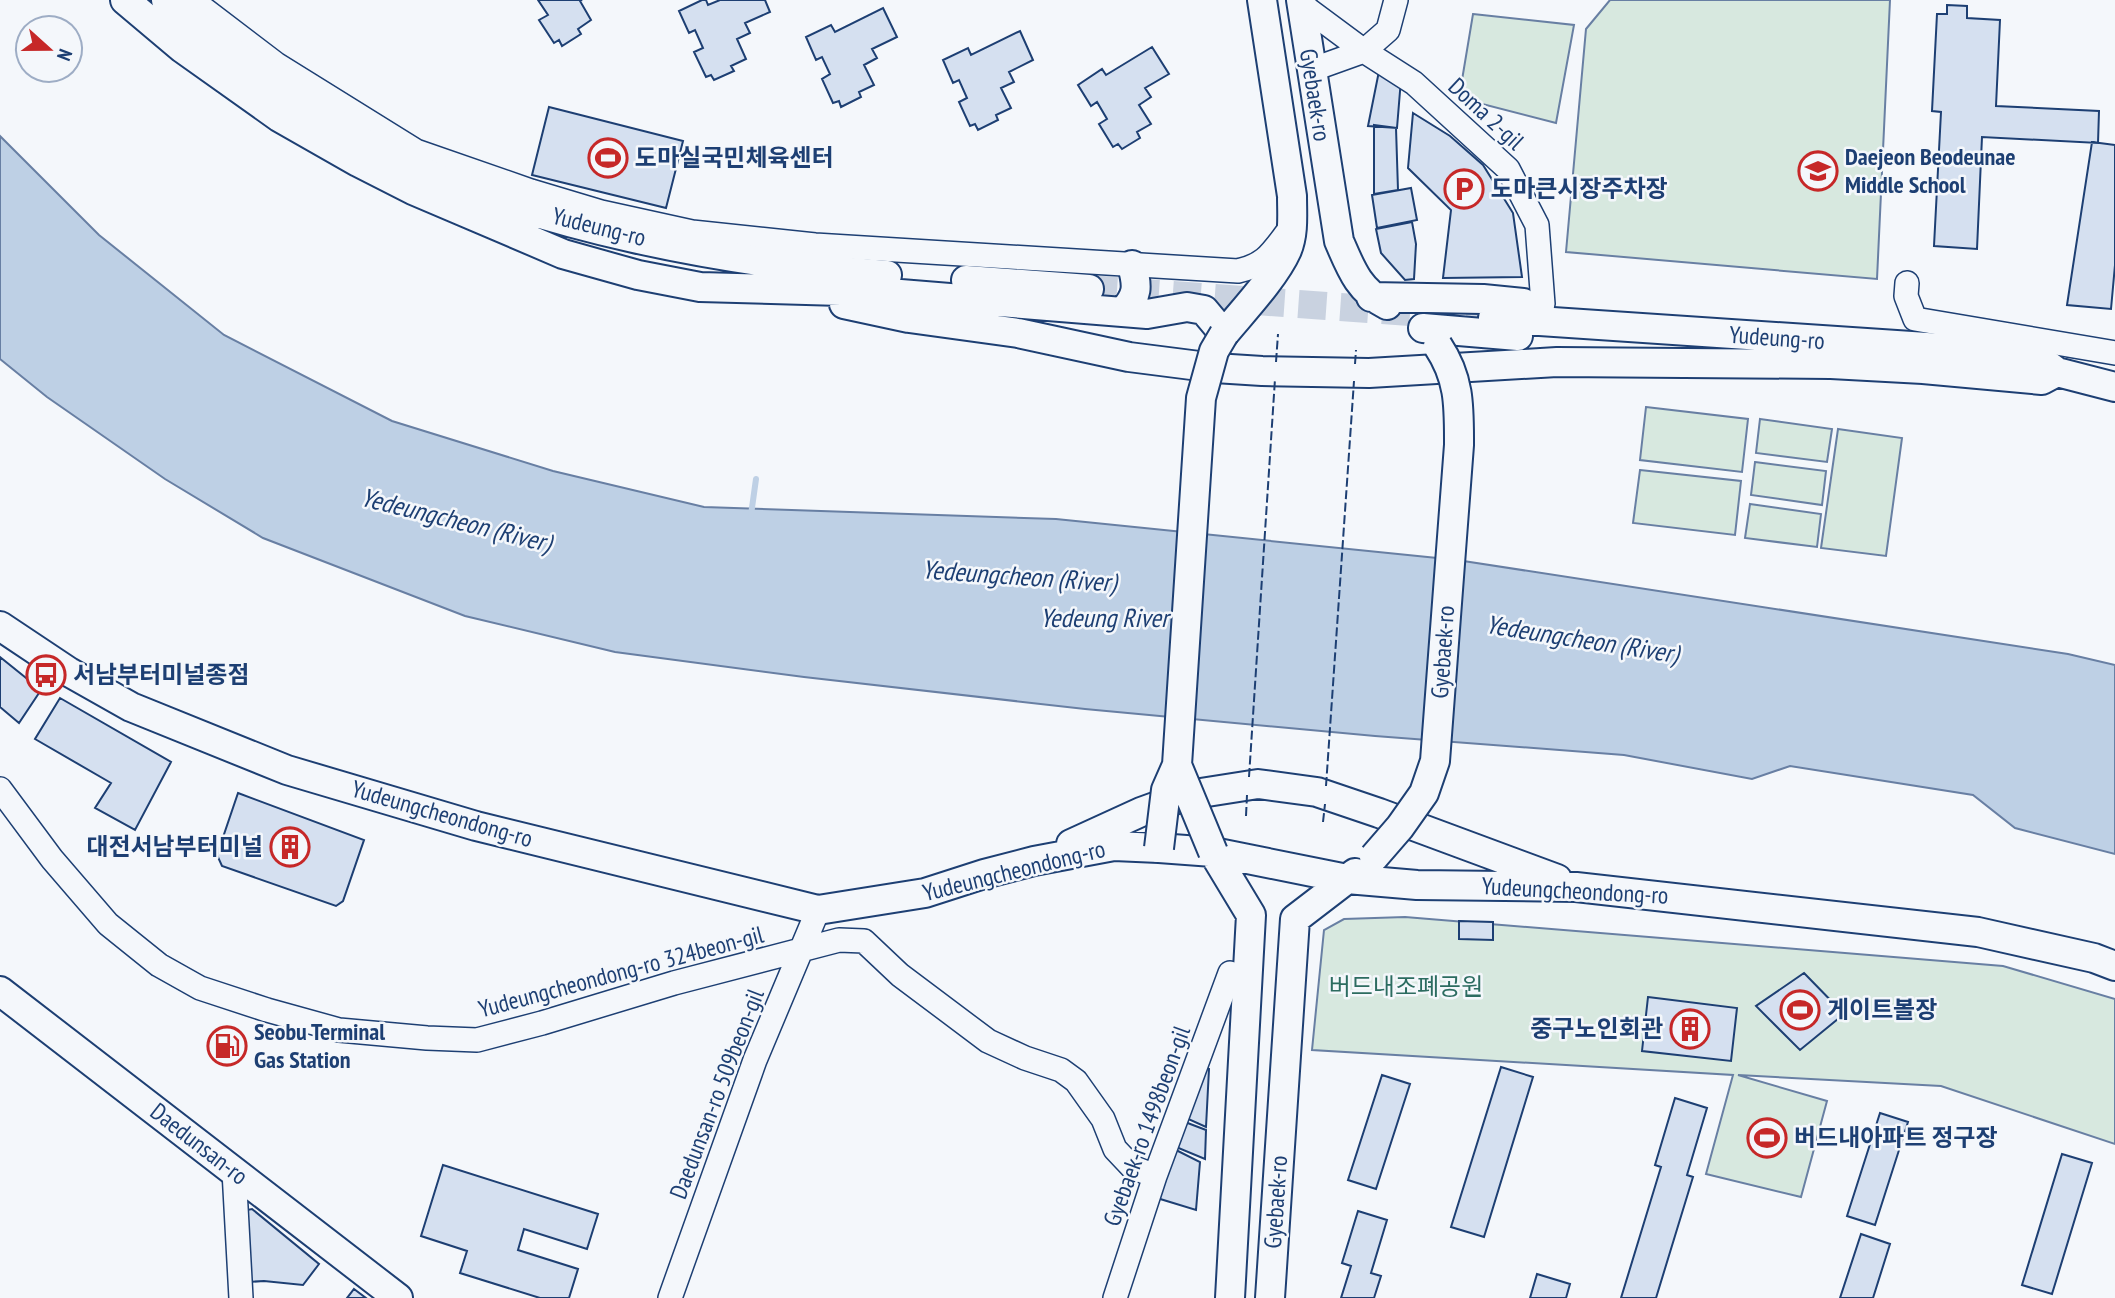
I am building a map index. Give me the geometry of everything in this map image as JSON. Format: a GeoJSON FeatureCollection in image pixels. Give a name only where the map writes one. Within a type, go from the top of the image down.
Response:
{"type":"FeatureCollection","features":[{"type":"Feature","properties":{"kind":"main road","name":"Yudeung-ro"},"geometry":{"type":"LineString","coordinates":[[125,0],[181,48],[279,117],[413,190],[564,254],[638,275],[700,287],[776,290]]}},
{"type":"Feature","properties":{"kind":"main road","name":"Yudeung-ro"},"geometry":{"type":"LineString","coordinates":[[166,0],[253,67],[367,132],[385,155],[422,172],[499,200],[616,233],[812,269],[1089,289]]}},
{"type":"Feature","properties":{"kind":"main road","name":"Gyebaek-ro"},"geometry":{"type":"LineString","coordinates":[[1230,1298],[1251,915],[1213,852],[1177,765],[1201,398],[1214,351],[1224,334],[1277,268],[1287,249],[1293,225],[1292,196],[1262,0]]}},
{"type":"Feature","properties":{"kind":"main road","name":"Gyebaek-ro"},"geometry":{"type":"LineString","coordinates":[[1270,1298],[1295,919],[1374,858],[1424,793],[1435,761],[1459,445],[1460,400],[1449,362],[1430,337],[1371,297],[1352,271],[1339,241],[1301,2]]}},
{"type":"Feature","properties":{"kind":"main road"},"geometry":{"type":"LineString","coordinates":[[1123,312],[1135,299],[1136,280],[1132,265]]}},
{"type":"Feature","properties":{"kind":"main road"},"geometry":{"type":"LineString","coordinates":[[776,290],[876,292],[1147,314],[1187,307],[1204,310],[1224,334]]}},
{"type":"Feature","properties":{"kind":"main road"},"geometry":{"type":"LineString","coordinates":[[776,290],[909,318],[1018,333],[1129,357],[1215,368],[1369,373],[1557,362],[1831,364]]}},
{"type":"Feature","properties":{"kind":"main road"},"geometry":{"type":"LineString","coordinates":[[1371,297],[1543,304],[1907,332],[1971,350]]}},
{"type":"Feature","properties":{"kind":"main road"},"geometry":{"type":"LineString","coordinates":[[1465,300],[1461,307],[1462,323],[1466,332]]}},
{"type":"Feature","properties":{"kind":"main road","name":"Yudeung-ro"},"geometry":{"type":"LineString","coordinates":[[1493,318],[1971,350],[2037,357],[2057,372],[2115,387]]}},
{"type":"Feature","properties":{"kind":"main road"},"geometry":{"type":"LineString","coordinates":[[1430,337],[1466,332],[1718,350],[1831,364]]}},
{"type":"Feature","properties":{"kind":"main road","name":"Yudeung-ro"},"geometry":{"type":"LineString","coordinates":[[1831,364],[2042,380],[2057,372]]}},
{"type":"Feature","properties":{"kind":"main road","name":"Yudeungcheondong-ro"},"geometry":{"type":"LineString","coordinates":[[0,626],[69,672],[131,707],[287,770],[476,826],[818,910],[925,893],[984,874],[1114,846],[1213,852],[1347,879],[1417,885],[1576,887],[1978,932],[2094,958],[2115,966]]}},
{"type":"Feature","properties":{"kind":"main road"},"geometry":{"type":"LineString","coordinates":[[1159,848],[1166,790],[1177,765]]}},
{"type":"Feature","properties":{"kind":"main road"},"geometry":{"type":"LineString","coordinates":[[1034,862],[1141,812],[1188,795],[1258,785],[1317,792],[1576,887]]}},
{"type":"Feature","properties":{"kind":"main road","name":"Daedunsan-ro"},"geometry":{"type":"LineString","coordinates":[[0,991],[398,1298]]}},
{"type":"Feature","properties":{"kind":"street"},"geometry":{"type":"LineString","coordinates":[[192,0],[367,132],[531,191],[601,212],[692,232],[815,246],[1238,271],[1255,267],[1271,254],[1293,225]]}},
{"type":"Feature","properties":{"kind":"street"},"geometry":{"type":"LineString","coordinates":[[1311,69],[1364,51],[1388,30],[1396,0]]}},
{"type":"Feature","properties":{"kind":"street","name":"Doma 2-gil"},"geometry":{"type":"LineString","coordinates":[[1301,2],[1364,51],[1414,83],[1508,169],[1537,225],[1543,304]]}},
{"type":"Feature","properties":{"kind":"street"},"geometry":{"type":"LineString","coordinates":[[1907,283],[1906,296],[1915,319],[2115,353]]}},
{"type":"Feature","properties":{"kind":"street","name":"Yudeungcheondong-ro 324beon-gil"},"geometry":{"type":"LineString","coordinates":[[0,789],[52,859],[108,924],[159,964],[200,988],[339,1030],[477,1040],[674,983],[839,940],[864,941],[900,975],[988,1041],[1025,1058],[1061,1070],[1076,1081],[1103,1119],[1115,1149],[1132,1167],[1155,1176]]}},
{"type":"Feature","properties":{"kind":"street","name":"Daedunsan-ro 509beon-gil"},"geometry":{"type":"LineString","coordinates":[[670,1298],[755,1060],[818,910]]}},
{"type":"Feature","properties":{"kind":"street","name":"Gyebaek-ro 1498beon-gil"},"geometry":{"type":"LineString","coordinates":[[1115,1298],[1155,1176],[1230,973]]}},
{"type":"Feature","properties":{"kind":"street"},"geometry":{"type":"LineString","coordinates":[[234,1171],[241,1298]]}},
{"type":"Feature","properties":{"kind":"green space"},"geometry":{"type":"Polygon","coordinates":[[[1610,0],[1890,0],[1877,279],[1566,252],[1586,29],[1610,0]]]}},
{"type":"Feature","properties":{"kind":"green space"},"geometry":{"type":"Polygon","coordinates":[[[1473,14],[1574,25],[1556,123],[1459,98],[1473,14]]]}},
{"type":"Feature","properties":{"kind":"green space"},"geometry":{"type":"Polygon","coordinates":[[[1646,407],[1748,419],[1742,472],[1640,460],[1646,407]]]}},
{"type":"Feature","properties":{"kind":"green space"},"geometry":{"type":"Polygon","coordinates":[[[1760,419],[1832,429],[1827,462],[1756,453],[1760,419]]]}},
{"type":"Feature","properties":{"kind":"green space"},"geometry":{"type":"Polygon","coordinates":[[[1838,429],[1902,438],[1886,556],[1821,548],[1838,429]]]}},
{"type":"Feature","properties":{"kind":"green space"},"geometry":{"type":"Polygon","coordinates":[[[1755,462],[1826,471],[1822,505],[1751,495],[1755,462]]]}},
{"type":"Feature","properties":{"kind":"green space"},"geometry":{"type":"Polygon","coordinates":[[[1640,470],[1741,481],[1735,535],[1633,523],[1640,470]]]}},
{"type":"Feature","properties":{"kind":"green space"},"geometry":{"type":"Polygon","coordinates":[[[1750,504],[1821,514],[1817,547],[1745,538],[1750,504]]]}},
{"type":"Feature","properties":{"kind":"green space","name":"버드내조폐공원"},"geometry":{"type":"Polygon","coordinates":[[[1405,917],[2003,966],[2115,999],[2115,1144],[1941,1086],[1738,1075],[1827,1101],[1801,1197],[1706,1174],[1733,1075],[1312,1050],[1324,930],[1344,919],[1405,917]]]}},
{"type":"Feature","properties":{"kind":"water","name":"Yedeung River"},"geometry":{"type":"Polygon","coordinates":[[[0,136],[99,235],[224,335],[392,421],[553,471],[704,507],[1056,519],[1457,560],[2068,654],[2115,665],[2115,854],[2015,828],[1973,795],[1790,766],[1752,779],[1624,755],[1375,736],[1085,709],[615,652],[465,616],[263,538],[165,479],[47,397],[0,359],[0,136]]]}},
{"type":"Feature","properties":{"kind":"building"},"geometry":{"type":"Polygon","coordinates":[[[538,0],[582,0],[580,1],[591,20],[578,29],[581,34],[562,46],[559,40],[554,43],[539,20],[548,15],[538,0]]]}},
{"type":"Feature","properties":{"kind":"building"},"geometry":{"type":"Polygon","coordinates":[[[706,0],[708,5],[720,0],[765,0],[770,12],[745,23],[750,33],[737,39],[746,59],[731,66],[734,71],[714,80],[711,75],[706,77],[694,52],[703,48],[695,30],[689,33],[679,11],[706,0]]]}},
{"type":"Feature","properties":{"kind":"building"},"geometry":{"type":"Polygon","coordinates":[[[1947,5],[1967,6],[1967,18],[2000,20],[1996,106],[2099,111],[2098,143],[1982,137],[1977,249],[1934,246],[1941,112],[1932,111],[1937,14],[1947,14],[1947,5]]]}},
{"type":"Feature","properties":{"kind":"building"},"geometry":{"type":"Polygon","coordinates":[[[883,8],[897,37],[872,49],[877,58],[864,65],[874,85],[859,92],[861,97],[841,107],[839,101],[833,103],[822,79],[830,74],[822,57],[816,60],[806,37],[831,25],[835,32],[883,8]]]}},
{"type":"Feature","properties":{"kind":"building"},"geometry":{"type":"Polygon","coordinates":[[[1020,31],[1033,60],[1009,72],[1014,82],[1001,88],[1011,108],[996,115],[998,120],[978,130],[975,124],[970,126],[959,102],[967,98],[959,80],[953,83],[943,60],[968,48],[971,55],[1020,31]]]}},
{"type":"Feature","properties":{"kind":"building"},"geometry":{"type":"Polygon","coordinates":[[[1152,47],[1169,74],[1145,88],[1151,97],[1139,105],[1151,124],[1137,132],[1140,138],[1122,149],[1118,144],[1113,147],[1099,124],[1107,119],[1097,102],[1091,106],[1078,85],[1102,69],[1106,75],[1152,47]]]}},
{"type":"Feature","properties":{"kind":"building"},"geometry":{"type":"Polygon","coordinates":[[[1380,66],[1401,79],[1397,128],[1368,126],[1380,66]]]}},
{"type":"Feature","properties":{"kind":"building","name":"도마실국민체육센터"},"geometry":{"type":"Polygon","coordinates":[[[549,107],[683,141],[666,208],[532,175],[549,107]]]}},
{"type":"Feature","properties":{"kind":"building","name":"도마큰시장주차장"},"geometry":{"type":"Polygon","coordinates":[[[1413,113],[1450,136],[1483,165],[1513,213],[1522,277],[1443,278],[1451,210],[1408,168],[1413,113]]]}},
{"type":"Feature","properties":{"kind":"building"},"geometry":{"type":"Polygon","coordinates":[[[1374,125],[1396,128],[1398,190],[1374,194],[1374,125]]]}},
{"type":"Feature","properties":{"kind":"building"},"geometry":{"type":"Polygon","coordinates":[[[2092,142],[2115,145],[2115,265],[2111,309],[2067,305],[2092,142]]]}},
{"type":"Feature","properties":{"kind":"building"},"geometry":{"type":"Polygon","coordinates":[[[1411,188],[1417,220],[1377,228],[1372,195],[1411,188]]]}},
{"type":"Feature","properties":{"kind":"building"},"geometry":{"type":"Polygon","coordinates":[[[1412,222],[1416,244],[1414,279],[1405,280],[1381,253],[1376,229],[1412,222]]]}},
{"type":"Feature","properties":{"kind":"building"},"geometry":{"type":"Polygon","coordinates":[[[0,657],[41,690],[19,723],[0,707],[0,657]]]}},
{"type":"Feature","properties":{"kind":"building"},"geometry":{"type":"Polygon","coordinates":[[[60,698],[171,762],[135,830],[95,808],[111,783],[35,739],[60,698]]]}},
{"type":"Feature","properties":{"kind":"building","name":"대전서남부터미널"},"geometry":{"type":"Polygon","coordinates":[[[238,793],[364,840],[343,901],[336,906],[222,866],[217,855],[238,793]]]}},
{"type":"Feature","properties":{"kind":"building"},"geometry":{"type":"Polygon","coordinates":[[[1459,921],[1493,922],[1493,940],[1459,939],[1459,921]]]}},
{"type":"Feature","properties":{"kind":"building","name":"게이트볼장"},"geometry":{"type":"Polygon","coordinates":[[[1804,973],[1844,1014],[1800,1050],[1756,1006],[1804,973]]]}},
{"type":"Feature","properties":{"kind":"building","name":"중구노인회관"},"geometry":{"type":"Polygon","coordinates":[[[1648,997],[1737,1008],[1731,1061],[1642,1051],[1648,997]]]}},
{"type":"Feature","properties":{"kind":"building"},"geometry":{"type":"Polygon","coordinates":[[[1201,1066],[1209,1069],[1206,1127],[1186,1118],[1201,1066]]]}},
{"type":"Feature","properties":{"kind":"building"},"geometry":{"type":"Polygon","coordinates":[[[1501,1067],[1533,1077],[1484,1237],[1451,1227],[1501,1067]]]}},
{"type":"Feature","properties":{"kind":"building"},"geometry":{"type":"Polygon","coordinates":[[[1382,1075],[1410,1084],[1376,1189],[1348,1180],[1382,1075]]]}},
{"type":"Feature","properties":{"kind":"building"},"geometry":{"type":"Polygon","coordinates":[[[1675,1098],[1707,1108],[1687,1175],[1693,1177],[1656,1298],[1621,1298],[1661,1167],[1655,1165],[1675,1098]]]}},
{"type":"Feature","properties":{"kind":"building"},"geometry":{"type":"Polygon","coordinates":[[[1880,1113],[1908,1122],[1875,1225],[1847,1216],[1880,1113]]]}},
{"type":"Feature","properties":{"kind":"building"},"geometry":{"type":"Polygon","coordinates":[[[1185,1122],[1206,1130],[1205,1159],[1176,1147],[1185,1122]]]}},
{"type":"Feature","properties":{"kind":"building"},"geometry":{"type":"Polygon","coordinates":[[[1174,1149],[1200,1162],[1196,1210],[1157,1198],[1174,1149]]]}},
{"type":"Feature","properties":{"kind":"building"},"geometry":{"type":"Polygon","coordinates":[[[2062,1154],[2092,1163],[2052,1294],[2022,1285],[2062,1154]]]}},
{"type":"Feature","properties":{"kind":"building"},"geometry":{"type":"Polygon","coordinates":[[[443,1165],[598,1214],[587,1249],[524,1229],[518,1250],[578,1269],[569,1298],[540,1298],[460,1273],[467,1251],[421,1236],[443,1165]]]}},
{"type":"Feature","properties":{"kind":"building"},"geometry":{"type":"Polygon","coordinates":[[[252,1209],[319,1264],[303,1285],[248,1282],[242,1211],[252,1209]]]}},
{"type":"Feature","properties":{"kind":"building"},"geometry":{"type":"Polygon","coordinates":[[[1358,1211],[1387,1220],[1371,1273],[1381,1276],[1374,1298],[1341,1298],[1351,1266],[1342,1263],[1358,1211]]]}},
{"type":"Feature","properties":{"kind":"building"},"geometry":{"type":"Polygon","coordinates":[[[1861,1234],[1890,1244],[1873,1298],[1840,1298],[1861,1234]]]}},
{"type":"Feature","properties":{"kind":"building"},"geometry":{"type":"Polygon","coordinates":[[[1537,1274],[1570,1284],[1566,1298],[1530,1298],[1537,1274]]]}},
{"type":"Feature","properties":{"kind":"building"},"geometry":{"type":"Polygon","coordinates":[[[354,1289],[366,1298],[347,1298],[354,1289]]]}},
{"type":"Feature","properties":{"kind":"waterway"},"geometry":{"type":"LineString","coordinates":[[751,515],[756,479]]}},
{"type":"Feature","properties":{"kind":"tunnel"},"geometry":{"type":"LineString","coordinates":[[1089,289],[1493,318]]}},
{"type":"Feature","properties":{"kind":"fence"},"geometry":{"type":"LineString","coordinates":[[1276,362],[1278,334]]}},
{"type":"Feature","properties":{"kind":"fence"},"geometry":{"type":"LineString","coordinates":[[1355,364],[1356,350]]}},
{"type":"Feature","properties":{"kind":"fence"},"geometry":{"type":"LineString","coordinates":[[1249,777],[1275,379]]}},
{"type":"Feature","properties":{"kind":"fence"},"geometry":{"type":"LineString","coordinates":[[1326,786],[1354,381]]}},
{"type":"Feature","properties":{"kind":"fence"},"geometry":{"type":"LineString","coordinates":[[1246,816],[1247,795]]}},
{"type":"Feature","properties":{"kind":"fence"},"geometry":{"type":"LineString","coordinates":[[1323,822],[1325,804]]}},
{"type":"Feature","properties":{"kind":"place","name":"도마실국민체육센터"},"geometry":{"type":"Point","coordinates":[608,158]}},
{"type":"Feature","properties":{"kind":"place","name":"Daejeon Beodeunae Middle School"},"geometry":{"type":"Point","coordinates":[1818,171]}},
{"type":"Feature","properties":{"kind":"place","name":"도마큰시장주차장"},"geometry":{"type":"Point","coordinates":[1464,189]}},
{"type":"Feature","properties":{"kind":"place","name":"서남부터미널종점"},"geometry":{"type":"Point","coordinates":[46,675]}},
{"type":"Feature","properties":{"kind":"place","name":"대전서남부터미널"},"geometry":{"type":"Point","coordinates":[290,847]}},
{"type":"Feature","properties":{"kind":"place","name":"게이트볼장"},"geometry":{"type":"Point","coordinates":[1800,1010]}},
{"type":"Feature","properties":{"kind":"place","name":"중구노인회관"},"geometry":{"type":"Point","coordinates":[1690,1029]}},
{"type":"Feature","properties":{"kind":"place","name":"Seobu Terminal Gas Station"},"geometry":{"type":"Point","coordinates":[227,1046]}},
{"type":"Feature","properties":{"kind":"place","name":"버드내아파트 정구장"},"geometry":{"type":"Point","coordinates":[1767,1138]}},
{"type":"Feature","properties":{"kind":"water label","name":"Yedeungcheon (River)"},"geometry":{"type":"Point","coordinates":[456,520]}},
{"type":"Feature","properties":{"kind":"water label","name":"Yedeungcheon (River)"},"geometry":{"type":"Point","coordinates":[1019,576]}},
{"type":"Feature","properties":{"kind":"water label","name":"Yedeungcheon (River)"},"geometry":{"type":"Point","coordinates":[1582,639]}}]}
